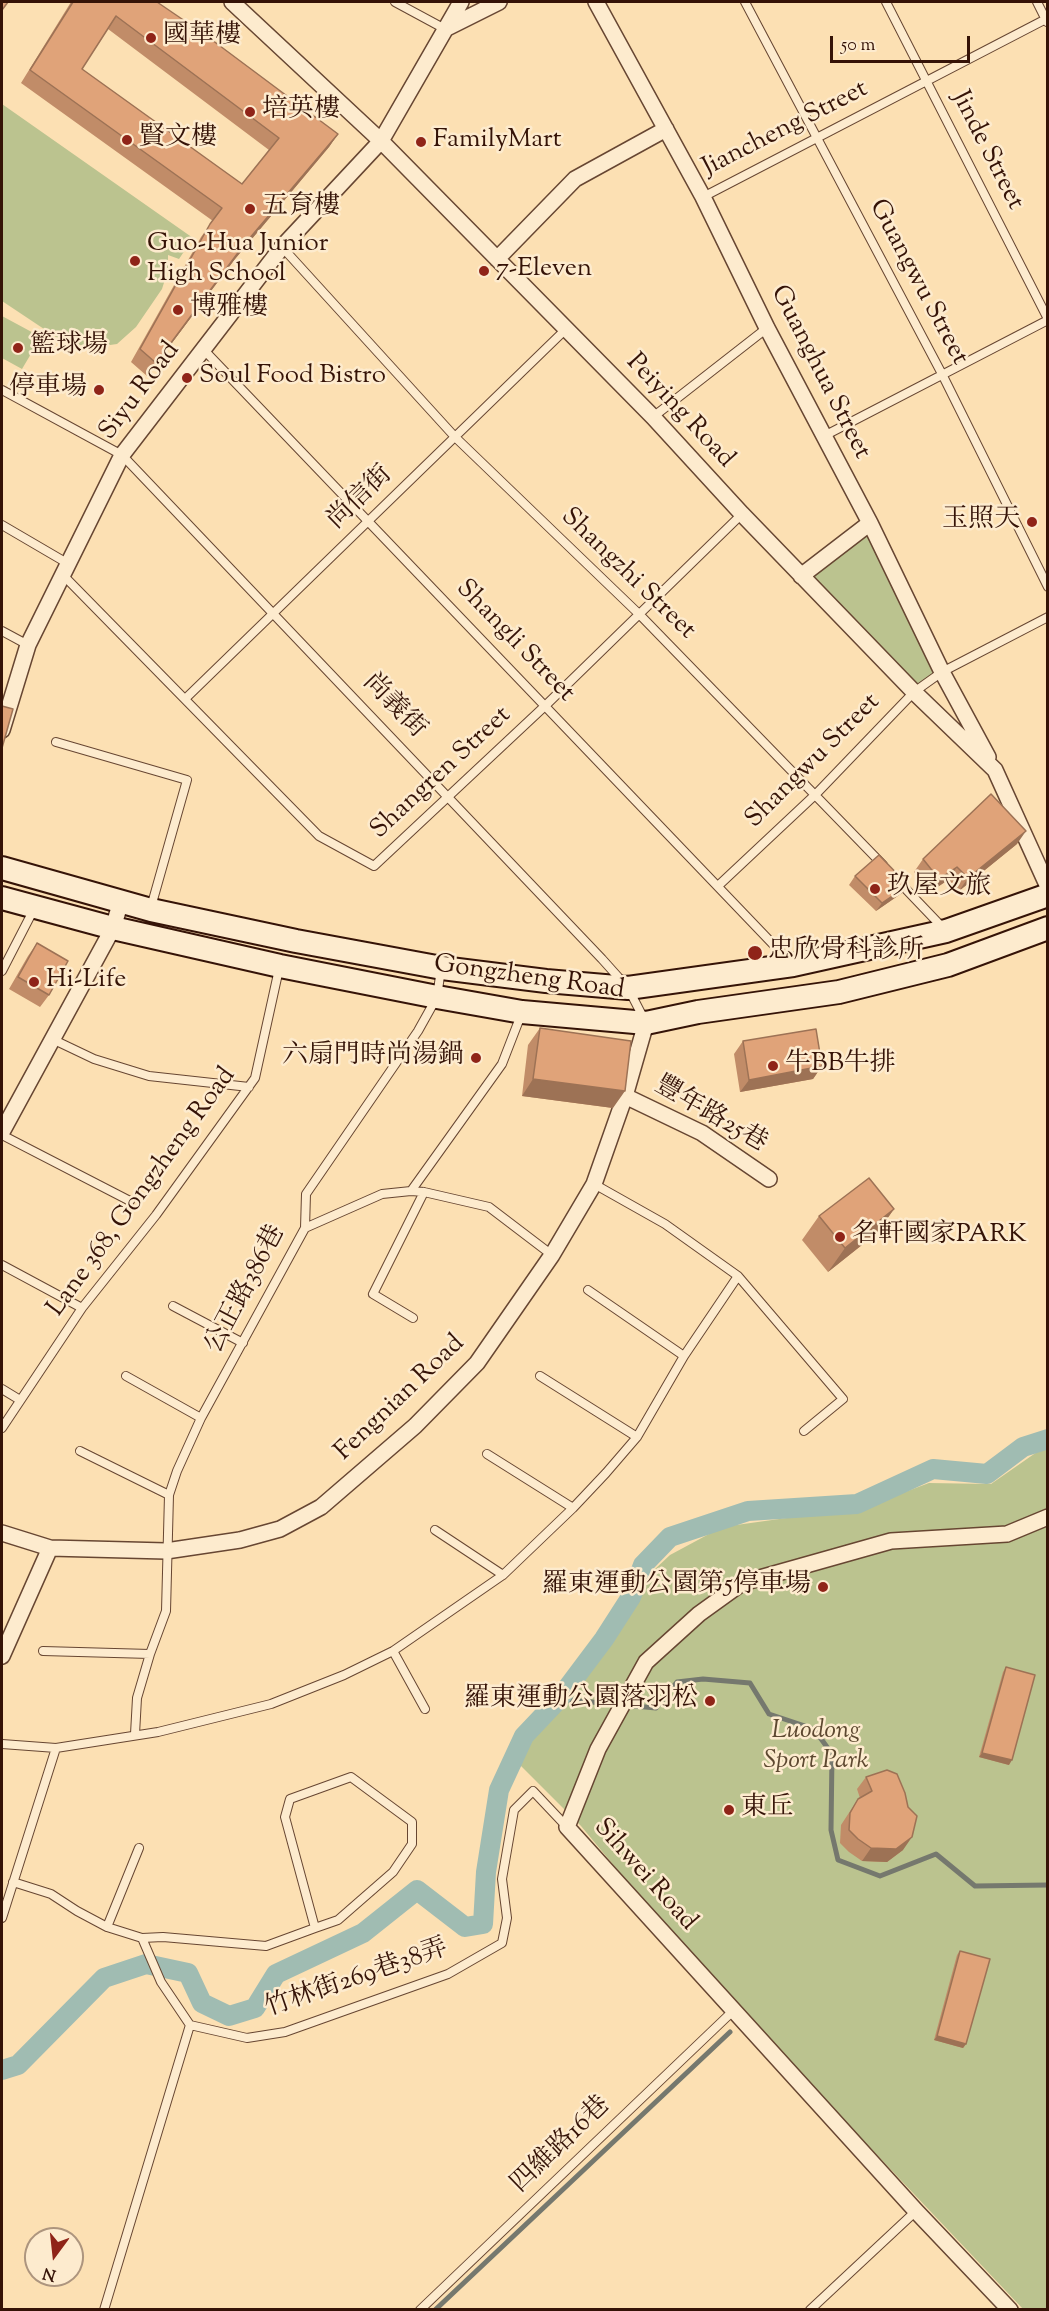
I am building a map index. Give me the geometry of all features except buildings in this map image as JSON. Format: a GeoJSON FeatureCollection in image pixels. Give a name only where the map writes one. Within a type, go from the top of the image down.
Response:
{"type":"FeatureCollection","features":[{"type":"Feature","properties":{"kind":"street","name":"Peiying Road"},"geometry":{"type":"LineString","coordinates":[[232,2],[381,141],[653,417],[742,514],[914,692],[995,770],[1047,886]]}},
{"type":"Feature","properties":{"kind":"street","name":"Siyu Road"},"geometry":{"type":"LineString","coordinates":[[2,730],[4,713],[28,645],[122,455],[282,247],[381,141],[461,2]]}},
{"type":"Feature","properties":{"kind":"street"},"geometry":{"type":"LineString","coordinates":[[445,29],[499,2]]}},
{"type":"Feature","properties":{"kind":"street","name":"Guanghua Street"},"geometry":{"type":"LineString","coordinates":[[596,2],[703,197],[767,328],[870,523],[942,672],[995,770]]}},
{"type":"Feature","properties":{"kind":"street"},"geometry":{"type":"LineString","coordinates":[[497,259],[575,179],[666,129]]}},
{"type":"Feature","properties":{"kind":"street"},"geometry":{"type":"LineString","coordinates":[[801,576],[870,523]]}},
{"type":"Feature","properties":{"kind":"street","name":"Gongzheng Road"},"geometry":{"type":"LineString","coordinates":[[2,868],[151,910],[296,941],[442,968],[546,981],[628,988],[793,965],[946,931],[1047,895]]}},
{"type":"Feature","properties":{"kind":"street","name":"Gongzheng Road"},"geometry":{"type":"LineString","coordinates":[[2,898],[113,928],[280,966],[437,997],[522,1012],[646,1023],[698,1012],[839,992],[948,965],[1047,927]]}},
{"type":"Feature","properties":{"kind":"street"},"geometry":{"type":"LineString","coordinates":[[2,1134],[113,928],[121,902]]}},
{"type":"Feature","properties":{"kind":"street","name":"Fengnian Road"},"geometry":{"type":"LineString","coordinates":[[2,1533],[50,1548],[166,1551],[240,1540],[280,1529],[321,1507],[415,1426],[477,1363],[552,1255],[594,1184],[625,1096],[646,1023]]}},
{"type":"Feature","properties":{"kind":"street","name":"豐年路25巷"},"geometry":{"type":"LineString","coordinates":[[625,1096],[702,1133],[769,1179]]}},
{"type":"Feature","properties":{"kind":"street","name":"Sihwei Road"},"geometry":{"type":"LineString","coordinates":[[1010,2310],[733,2012],[567,1827],[597,1749],[646,1662],[699,1614],[742,1583],[891,1541],[1007,1534],[1047,1517]]}},
{"type":"Feature","properties":{"kind":"street"},"geometry":{"type":"LineString","coordinates":[[2,1656],[50,1548]]}},
{"type":"Feature","properties":{"kind":"lane"},"geometry":{"type":"LineString","coordinates":[[395,2],[445,29]]}},
{"type":"Feature","properties":{"kind":"lane","name":"Guangwu Street"},"geometry":{"type":"LineString","coordinates":[[745,2],[942,374],[1047,587]]}},
{"type":"Feature","properties":{"kind":"lane","name":"Jinde Street"},"geometry":{"type":"LineString","coordinates":[[886,2],[1047,319]]}},
{"type":"Feature","properties":{"kind":"lane"},"geometry":{"type":"LineString","coordinates":[[1037,2],[1047,20]]}},
{"type":"Feature","properties":{"kind":"lane","name":"Jiancheng Street"},"geometry":{"type":"LineString","coordinates":[[703,197],[1047,20]]}},
{"type":"Feature","properties":{"kind":"lane","name":"Shangzhi Street"},"geometry":{"type":"LineString","coordinates":[[282,247],[455,437],[640,615],[816,794],[946,931]]}},
{"type":"Feature","properties":{"kind":"lane"},"geometry":{"type":"LineString","coordinates":[[824,436],[1047,319]]}},
{"type":"Feature","properties":{"kind":"lane"},"geometry":{"type":"LineString","coordinates":[[653,417],[767,328]]}},
{"type":"Feature","properties":{"kind":"lane","name":"尚信街"},"geometry":{"type":"LineString","coordinates":[[185,699],[566,329]]}},
{"type":"Feature","properties":{"kind":"lane","name":"Shangli Street"},"geometry":{"type":"LineString","coordinates":[[204,350],[719,885],[793,965]]}},
{"type":"Feature","properties":{"kind":"lane","name":"尚義街"},"geometry":{"type":"LineString","coordinates":[[2,390],[122,455],[450,797],[628,988],[646,1023]]}},
{"type":"Feature","properties":{"kind":"lane","name":"Shangren Street"},"geometry":{"type":"LineString","coordinates":[[2,525],[65,569],[185,699],[319,836],[374,866],[450,797],[742,514]]}},
{"type":"Feature","properties":{"kind":"lane","name":"Shangwu Street"},"geometry":{"type":"LineString","coordinates":[[719,885],[816,794],[914,692],[942,672],[1047,617]]}},
{"type":"Feature","properties":{"kind":"lane"},"geometry":{"type":"LineString","coordinates":[[2,631],[28,645]]}},
{"type":"Feature","properties":{"kind":"lane"},"geometry":{"type":"LineString","coordinates":[[56,742],[187,780],[151,910]]}},
{"type":"Feature","properties":{"kind":"lane"},"geometry":{"type":"LineString","coordinates":[[2,971],[35,908]]}},
{"type":"Feature","properties":{"kind":"lane","name":"Lane 368, Gongzheng Road"},"geometry":{"type":"LineString","coordinates":[[2,1428],[82,1308],[156,1215],[255,1078],[280,966]]}},
{"type":"Feature","properties":{"kind":"lane","name":"公正路386巷"},"geometry":{"type":"LineString","coordinates":[[135,1734],[137,1698],[166,1611],[169,1495],[177,1471],[201,1418],[305,1228],[306,1194],[418,1031],[437,997],[442,968]]}},
{"type":"Feature","properties":{"kind":"lane"},"geometry":{"type":"LineString","coordinates":[[411,1191],[502,1064],[522,1012]]}},
{"type":"Feature","properties":{"kind":"lane"},"geometry":{"type":"LineString","coordinates":[[52,1039],[94,1059],[149,1076],[249,1087]]}},
{"type":"Feature","properties":{"kind":"lane"},"geometry":{"type":"LineString","coordinates":[[2,1134],[130,1201]]}},
{"type":"Feature","properties":{"kind":"lane"},"geometry":{"type":"LineString","coordinates":[[594,1184],[665,1224],[738,1276],[843,1399],[804,1431]]}},
{"type":"Feature","properties":{"kind":"lane"},"geometry":{"type":"LineString","coordinates":[[305,1228],[382,1194],[424,1192],[489,1207],[552,1255]]}},
{"type":"Feature","properties":{"kind":"lane"},"geometry":{"type":"LineString","coordinates":[[413,1318],[373,1293],[424,1192]]}},
{"type":"Feature","properties":{"kind":"lane"},"geometry":{"type":"LineString","coordinates":[[2,1265],[82,1308]]}},
{"type":"Feature","properties":{"kind":"lane"},"geometry":{"type":"LineString","coordinates":[[2,1744],[56,1748],[158,1732],[271,1704],[344,1675],[393,1650],[503,1575],[573,1508],[637,1437],[684,1356],[738,1276]]}},
{"type":"Feature","properties":{"kind":"lane"},"geometry":{"type":"LineString","coordinates":[[588,1290],[684,1356]]}},
{"type":"Feature","properties":{"kind":"lane"},"geometry":{"type":"LineString","coordinates":[[173,1306],[243,1343]]}},
{"type":"Feature","properties":{"kind":"lane"},"geometry":{"type":"LineString","coordinates":[[126,1376],[201,1418]]}},
{"type":"Feature","properties":{"kind":"lane"},"geometry":{"type":"LineString","coordinates":[[540,1376],[637,1437]]}},
{"type":"Feature","properties":{"kind":"lane"},"geometry":{"type":"LineString","coordinates":[[2,1389],[20,1400]]}},
{"type":"Feature","properties":{"kind":"lane"},"geometry":{"type":"LineString","coordinates":[[80,1451],[169,1495]]}},
{"type":"Feature","properties":{"kind":"lane"},"geometry":{"type":"LineString","coordinates":[[487,1454],[573,1508]]}},
{"type":"Feature","properties":{"kind":"lane"},"geometry":{"type":"LineString","coordinates":[[435,1530],[503,1575]]}},
{"type":"Feature","properties":{"kind":"lane"},"geometry":{"type":"LineString","coordinates":[[393,1650],[425,1709]]}},
{"type":"Feature","properties":{"kind":"lane"},"geometry":{"type":"LineString","coordinates":[[43,1651],[150,1654]]}},
{"type":"Feature","properties":{"kind":"lane"},"geometry":{"type":"LineString","coordinates":[[2,1918],[3,1905],[13,1882],[56,1748]]}},
{"type":"Feature","properties":{"kind":"lane"},"geometry":{"type":"LineString","coordinates":[[13,1882],[51,1894],[108,1927],[142,1938],[163,1937],[266,1946],[338,1920],[393,1872],[412,1844],[412,1822],[351,1777],[290,1799],[285,1817],[315,1928]]}},
{"type":"Feature","properties":{"kind":"lane","name":"竹林街269巷38弄"},"geometry":{"type":"LineString","coordinates":[[190,2025],[247,2038],[285,2032],[448,1974],[502,1943],[507,1918],[502,1879],[514,1810],[533,1791],[567,1827]]}},
{"type":"Feature","properties":{"kind":"lane"},"geometry":{"type":"LineString","coordinates":[[108,1927],[139,1848]]}},
{"type":"Feature","properties":{"kind":"lane"},"geometry":{"type":"LineString","coordinates":[[104,2310],[190,2025],[161,1982],[142,1938]]}},
{"type":"Feature","properties":{"kind":"lane","name":"四維路16巷"},"geometry":{"type":"LineString","coordinates":[[420,2310],[733,2012]]}},
{"type":"Feature","properties":{"kind":"lane"},"geometry":{"type":"LineString","coordinates":[[810,2310],[916,2211]]}},
{"type":"Feature","properties":{"kind":"green space"},"geometry":{"type":"Polygon","coordinates":[[[2,104],[193,238],[179,259],[168,255],[168,270],[162,289],[136,327],[117,344],[89,348],[56,337],[2,301],[2,104]]]}},
{"type":"Feature","properties":{"kind":"green space","name":"籃球場"},"geometry":{"type":"Polygon","coordinates":[[[2,316],[41,337],[22,369],[2,358],[2,316]]]}},
{"type":"Feature","properties":{"kind":"green space"},"geometry":{"type":"Polygon","coordinates":[[[870,523],[942,672],[914,692],[801,576],[870,523]]]}},
{"type":"Feature","properties":{"kind":"green space","name":"Luodong Sport Park"},"geometry":{"type":"Polygon","coordinates":[[[1047,1445],[1047,2309],[1023,2309],[694,1962],[581,1826],[511,1756],[568,1695],[622,1600],[670,1555],[722,1527],[865,1507],[929,1483],[991,1484],[1047,1445]]]}},
{"type":"Feature","properties":{"kind":"waterway"},"geometry":{"type":"LineString","coordinates":[[2,2070],[18,2065],[104,1978],[146,1964],[188,1973],[202,2003],[229,2016],[255,2008],[276,1974],[363,1933],[417,1890],[465,1927],[483,1924],[486,1872],[499,1790],[524,1736],[559,1699],[604,1639],[631,1597],[643,1565],[670,1537],[748,1511],[857,1504],[933,1469],[987,1474],[1023,1447],[1048,1439]]}},
{"type":"Feature","properties":{"kind":"waterway"},"geometry":{"type":"LineString","coordinates":[[559,1699],[656,1708],[677,1682],[703,1679],[750,1683],[769,1714],[814,1729],[832,1754],[831,1830],[838,1860],[880,1876],[936,1854],[975,1886],[1048,1885]]}},
{"type":"Feature","properties":{"kind":"waterway"},"geometry":{"type":"LineString","coordinates":[[435,2310],[730,2032]]}},
{"type":"Feature","properties":{"kind":"place","name":"國華樓"},"geometry":{"type":"Point","coordinates":[151,38]}},
{"type":"Feature","properties":{"kind":"place","name":"培英樓"},"geometry":{"type":"Point","coordinates":[250,112]}},
{"type":"Feature","properties":{"kind":"place","name":"賢文樓"},"geometry":{"type":"Point","coordinates":[127,140]}},
{"type":"Feature","properties":{"kind":"place","name":"FamilyMart"},"geometry":{"type":"Point","coordinates":[421,142]}},
{"type":"Feature","properties":{"kind":"place","name":"五育樓"},"geometry":{"type":"Point","coordinates":[250,209]}},
{"type":"Feature","properties":{"kind":"place","name":"Guo-Hua Junior High School"},"geometry":{"type":"Point","coordinates":[135,261]}},
{"type":"Feature","properties":{"kind":"place","name":"7-Eleven"},"geometry":{"type":"Point","coordinates":[484,271]}},
{"type":"Feature","properties":{"kind":"place","name":"博雅樓"},"geometry":{"type":"Point","coordinates":[178,310]}},
{"type":"Feature","properties":{"kind":"place","name":"籃球場"},"geometry":{"type":"Point","coordinates":[18,348]}},
{"type":"Feature","properties":{"kind":"place","name":"Soul Food Bistro"},"geometry":{"type":"Point","coordinates":[187,378]}},
{"type":"Feature","properties":{"kind":"place","name":"停車場"},"geometry":{"type":"Point","coordinates":[99,390]}},
{"type":"Feature","properties":{"kind":"place","name":"玉照天"},"geometry":{"type":"Point","coordinates":[1032,522]}},
{"type":"Feature","properties":{"kind":"place","name":"玖屋文旅"},"geometry":{"type":"Point","coordinates":[875,889]}},
{"type":"Feature","properties":{"kind":"place","name":"忠欣骨科診所"},"geometry":{"type":"Point","coordinates":[755,953]}},
{"type":"Feature","properties":{"kind":"place","name":"Hi-Life"},"geometry":{"type":"Point","coordinates":[34,982]}},
{"type":"Feature","properties":{"kind":"place","name":"六扇門時尚湯鍋"},"geometry":{"type":"Point","coordinates":[476,1058]}},
{"type":"Feature","properties":{"kind":"place","name":"牛BB牛排"},"geometry":{"type":"Point","coordinates":[773,1066]}},
{"type":"Feature","properties":{"kind":"place","name":"名軒國家PARK"},"geometry":{"type":"Point","coordinates":[840,1237]}},
{"type":"Feature","properties":{"kind":"place","name":"羅東運動公園第5停車場"},"geometry":{"type":"Point","coordinates":[823,1587]}},
{"type":"Feature","properties":{"kind":"place","name":"羅東運動公園落羽松"},"geometry":{"type":"Point","coordinates":[710,1701]}},
{"type":"Feature","properties":{"kind":"place","name":"東丘"},"geometry":{"type":"Point","coordinates":[729,1810]}}]}
